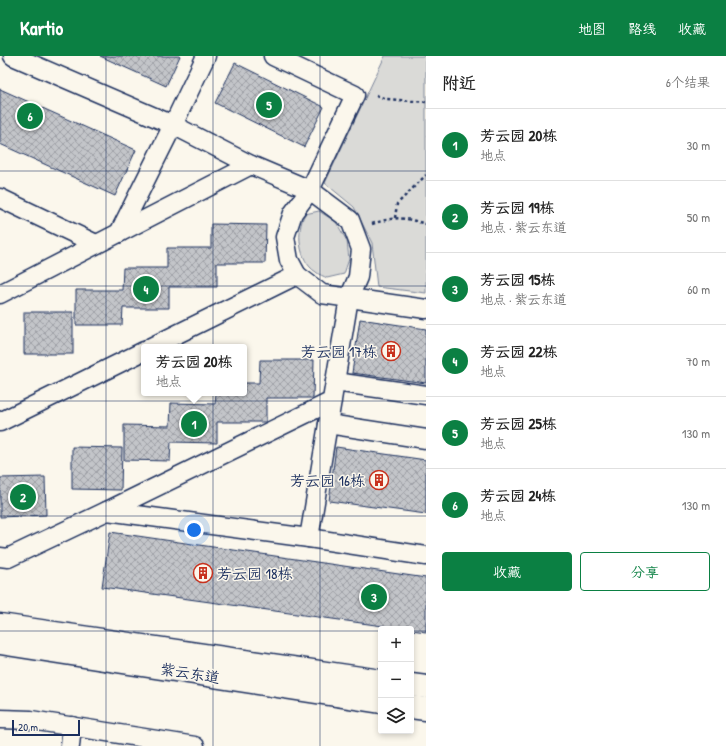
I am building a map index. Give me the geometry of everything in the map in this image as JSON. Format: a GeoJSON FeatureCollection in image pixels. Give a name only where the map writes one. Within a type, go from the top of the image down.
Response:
{"type":"FeatureCollection","features":[{"type":"Feature","properties":{"kind":"street"},"geometry":{"type":"LineString","coordinates":[[13,56],[173,125],[251,165],[310,190],[350,220],[361,249],[358,277],[349,298],[309,538]]}},
{"type":"Feature","properties":{"kind":"street"},"geometry":{"type":"LineString","coordinates":[[119,233],[206,56]]}},
{"type":"Feature","properties":{"kind":"street"},"geometry":{"type":"LineString","coordinates":[[274,56],[355,95],[310,190],[292,213],[285,237],[289,260],[297,275],[322,294],[426,309]]}},
{"type":"Feature","properties":{"kind":"street"},"geometry":{"type":"LineString","coordinates":[[0,294],[251,165]]}},
{"type":"Feature","properties":{"kind":"street"},"geometry":{"type":"LineString","coordinates":[[0,198],[96,244]]}},
{"type":"Feature","properties":{"kind":"street"},"geometry":{"type":"LineString","coordinates":[[157,344],[297,275]]}},
{"type":"Feature","properties":{"kind":"street"},"geometry":{"type":"LineString","coordinates":[[0,422],[141,352]]}},
{"type":"Feature","properties":{"kind":"street"},"geometry":{"type":"LineString","coordinates":[[335,382],[426,395]]}},
{"type":"Feature","properties":{"kind":"street"},"geometry":{"type":"LineString","coordinates":[[0,557],[8,558],[332,401]]}},
{"type":"Feature","properties":{"kind":"street"},"geometry":{"type":"LineString","coordinates":[[328,424],[426,439]]}},
{"type":"Feature","properties":{"kind":"street"},"geometry":{"type":"LineString","coordinates":[[107,511],[309,538],[426,556]]}},
{"type":"Feature","properties":{"kind":"street","name":"紫云东道"},"geometry":{"type":"LineString","coordinates":[[0,625],[378,681]]}},
{"type":"Feature","properties":{"kind":"street","name":"紫云东道"},"geometry":{"type":"LineString","coordinates":[[0,643],[378,702]]}},
{"type":"Feature","properties":{"kind":"street"},"geometry":{"type":"LineString","coordinates":[[414,685],[426,687]]}},
{"type":"Feature","properties":{"kind":"street"},"geometry":{"type":"LineString","coordinates":[[414,707],[426,709]]}},
{"type":"Feature","properties":{"kind":"street"},"geometry":{"type":"LineString","coordinates":[[0,719],[31,720],[195,746]]}},
{"type":"Feature","properties":{"kind":"street"},"geometry":{"type":"LineString","coordinates":[[70,746],[72,726]]}},
{"type":"Feature","properties":{"kind":"path"},"geometry":{"type":"LineString","coordinates":[[374,94],[386,99],[426,102]]}},
{"type":"Feature","properties":{"kind":"path"},"geometry":{"type":"LineString","coordinates":[[395,218],[398,204],[426,175]]}},
{"type":"Feature","properties":{"kind":"path"},"geometry":{"type":"LineString","coordinates":[[371,225],[395,218],[404,218],[426,224]]}},
{"type":"Feature","properties":{"kind":"shaded area"},"geometry":{"type":"Polygon","coordinates":[[[385,56],[426,56],[426,293],[377,287],[372,243],[354,207],[325,183],[385,56]]]}},
{"type":"Feature","properties":{"kind":"shaded area"},"geometry":{"type":"Polygon","coordinates":[[[319,211],[336,222],[347,241],[349,259],[344,274],[327,278],[317,273],[305,261],[300,245],[300,228],[305,214],[319,211]]]}},
{"type":"Feature","properties":{"kind":"building"},"geometry":{"type":"Polygon","coordinates":[[[100,56],[180,56],[166,86],[100,56]]]}},
{"type":"Feature","properties":{"kind":"building"},"geometry":{"type":"Polygon","coordinates":[[[235,63],[324,107],[304,147],[215,103],[235,63]]]}},
{"type":"Feature","properties":{"kind":"building"},"geometry":{"type":"Polygon","coordinates":[[[0,89],[136,150],[115,196],[0,144],[0,89]]]}},
{"type":"Feature","properties":{"kind":"building"},"geometry":{"type":"Polygon","coordinates":[[[211,224],[266,225],[265,263],[217,263],[217,287],[169,287],[169,308],[123,308],[122,325],[76,325],[76,290],[122,290],[123,268],[167,268],[167,248],[211,248],[211,224]]]}},
{"type":"Feature","properties":{"kind":"building"},"geometry":{"type":"Polygon","coordinates":[[[24,312],[73,312],[73,354],[24,354],[24,312]]]}},
{"type":"Feature","properties":{"kind":"building","name":"芳云园 17栋"},"geometry":{"type":"Polygon","coordinates":[[[360,319],[426,329],[426,383],[352,373],[360,319]]]}},
{"type":"Feature","properties":{"kind":"building"},"geometry":{"type":"Polygon","coordinates":[[[260,360],[314,360],[313,398],[266,398],[266,422],[217,422],[217,443],[171,442],[170,461],[124,460],[124,425],[170,426],[171,403],[215,404],[216,396],[247,396],[247,383],[259,383],[260,360]]]}},
{"type":"Feature","properties":{"kind":"building"},"geometry":{"type":"Polygon","coordinates":[[[72,447],[122,448],[121,490],[72,489],[72,447]]]}},
{"type":"Feature","properties":{"kind":"building","name":"芳云园 16栋"},"geometry":{"type":"Polygon","coordinates":[[[336,447],[426,460],[426,514],[329,501],[336,447]]]}},
{"type":"Feature","properties":{"kind":"building"},"geometry":{"type":"Polygon","coordinates":[[[45,477],[46,515],[0,517],[0,478],[45,477]]]}},
{"type":"Feature","properties":{"kind":"building","name":"芳云园 18栋"},"geometry":{"type":"Polygon","coordinates":[[[110,532],[426,578],[426,632],[414,630],[414,626],[383,626],[102,587],[110,532]]]}},
{"type":"Feature","properties":{"kind":"place","name":"芳云园 25栋"},"geometry":{"type":"Point","coordinates":[269,105]}},
{"type":"Feature","properties":{"kind":"place","name":"芳云园 24栋"},"geometry":{"type":"Point","coordinates":[30,116]}},
{"type":"Feature","properties":{"kind":"place","name":"芳云园 22栋"},"geometry":{"type":"Point","coordinates":[146,289]}},
{"type":"Feature","properties":{"kind":"place","name":"芳云园 17栋"},"geometry":{"type":"Point","coordinates":[391,351]}},
{"type":"Feature","properties":{"kind":"place","name":"芳云园 20栋"},"geometry":{"type":"Point","coordinates":[194,424]}},
{"type":"Feature","properties":{"kind":"place","name":"芳云园 16栋"},"geometry":{"type":"Point","coordinates":[379,480]}},
{"type":"Feature","properties":{"kind":"place","name":"芳云园 19栋"},"geometry":{"type":"Point","coordinates":[23,497]}},
{"type":"Feature","properties":{"kind":"place","name":"芳云园 18栋"},"geometry":{"type":"Point","coordinates":[203,573]}},
{"type":"Feature","properties":{"kind":"place","name":"芳云园 15栋"},"geometry":{"type":"Point","coordinates":[374,597]}}]}
